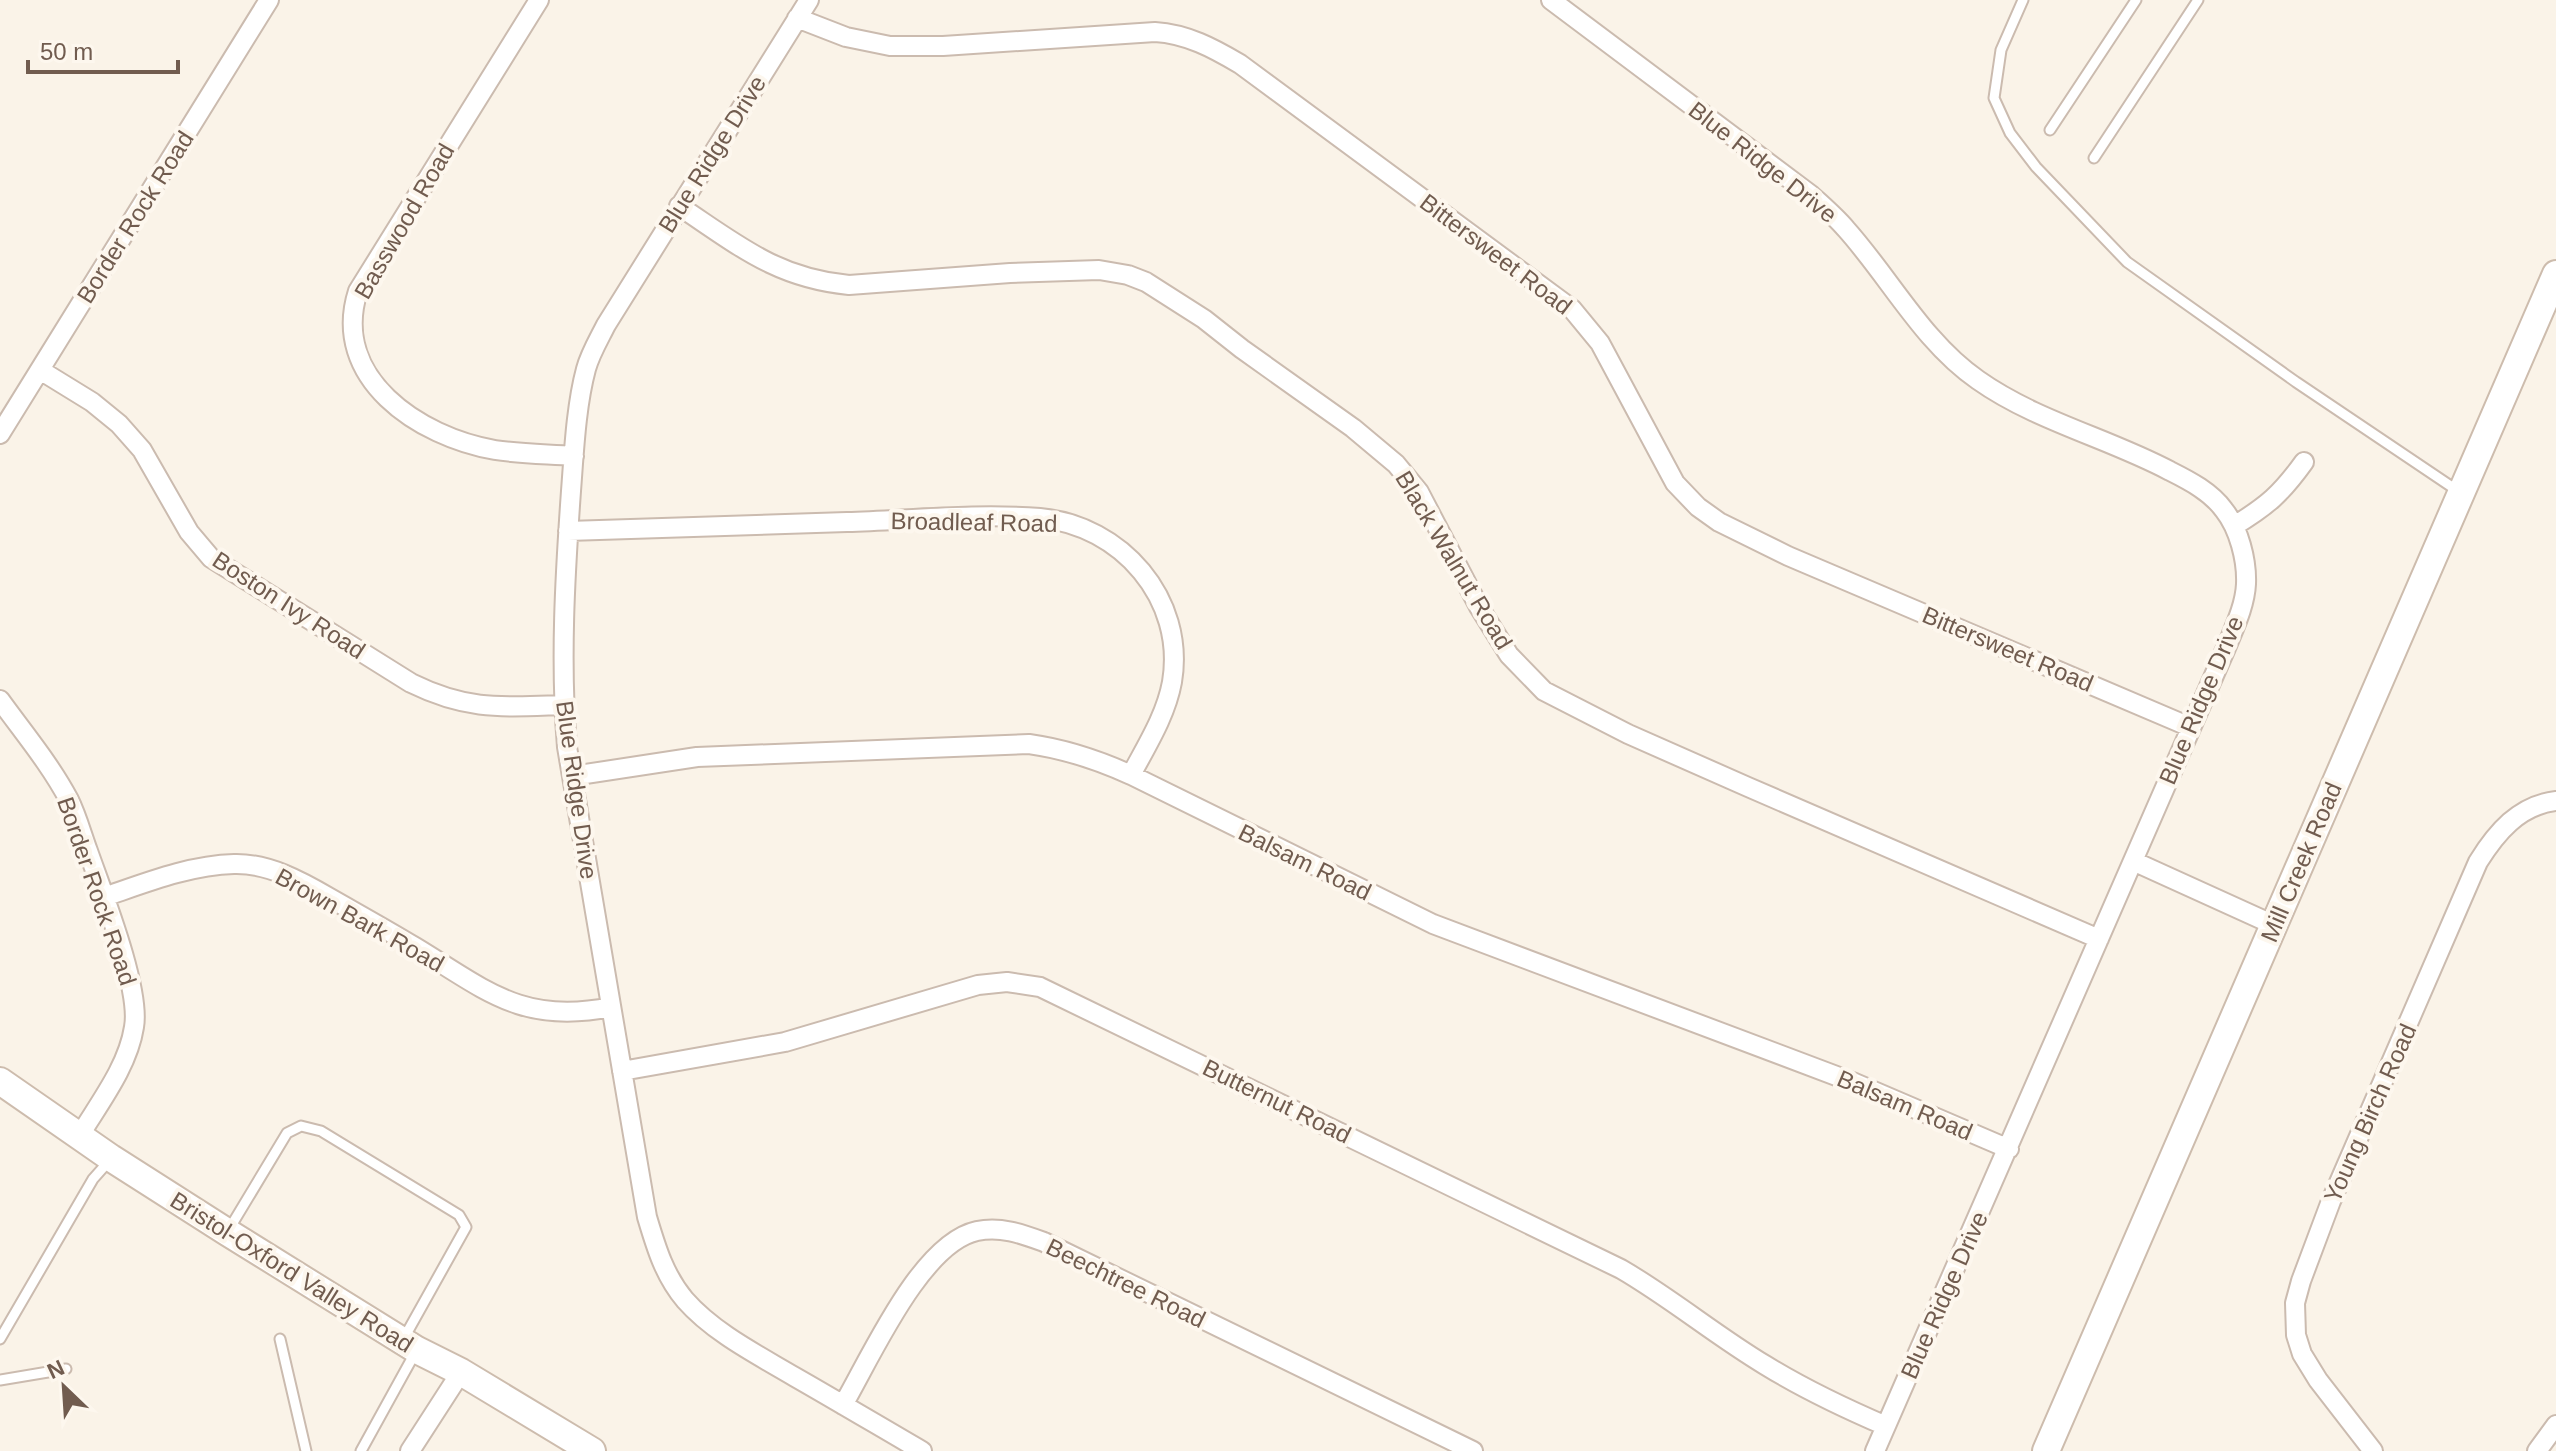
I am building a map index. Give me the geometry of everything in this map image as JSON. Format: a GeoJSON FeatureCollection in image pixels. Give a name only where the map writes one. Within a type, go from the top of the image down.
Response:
{"type":"FeatureCollection","features":[{"type":"Feature","properties":{"kind":"main road","name":"Mill Creek Road"},"geometry":{"type":"LineString","coordinates":[[2046,1451],[2556,274]]}},
{"type":"Feature","properties":{"kind":"main road","name":"Bristol-Oxford Valley Road"},"geometry":{"type":"LineString","coordinates":[[0,1081],[111,1158],[227,1232],[410,1345],[592,1451]]}},
{"type":"Feature","properties":{"kind":"street","name":"Border Rock Road"},"geometry":{"type":"LineString","coordinates":[[0,434],[269,0]]}},
{"type":"Feature","properties":{"kind":"street","name":"Basswood Road"},"geometry":{"type":"LineString","coordinates":[[539,0],[358,291],[351,325],[361,367],[372,384],[416,420],[451,437],[496,450],[574,456]]}},
{"type":"Feature","properties":{"kind":"street","name":"Blue Ridge Drive"},"geometry":{"type":"LineString","coordinates":[[809,0],[679,206],[593,351],[586,371],[574,456],[568,531],[563,705],[572,776],[647,1217],[658,1256],[686,1301],[715,1326],[755,1354],[922,1451]]}},
{"type":"Feature","properties":{"kind":"street","name":"Blue Ridge Drive"},"geometry":{"type":"LineString","coordinates":[[1551,0],[1811,195],[1846,228],[1949,356],[1977,379],[2010,400],[2151,460],[2190,481],[2224,510],[2234,526],[2244,559],[2246,584],[2243,604],[2226,648],[1875,1451]]}},
{"type":"Feature","properties":{"kind":"street","name":"Bittersweet Road"},"geometry":{"type":"LineString","coordinates":[[797,18],[846,37],[890,46],[943,46],[1155,32],[1188,38],[1213,48],[1240,64],[1572,309],[1600,343],[1675,483],[1698,507],[1719,522],[1788,556],[2190,727]]}},
{"type":"Feature","properties":{"kind":"street","name":"Black Walnut Road"},"geometry":{"type":"LineString","coordinates":[[679,206],[762,262],[831,283],[849,285],[1099,270],[1146,282],[1204,319],[1353,428],[1396,464],[1427,506],[1479,607],[1509,655],[1544,691],[1748,787],[2099,939]]}},
{"type":"Feature","properties":{"kind":"street","name":"Boston Ivy Road"},"geometry":{"type":"LineString","coordinates":[[40,370],[92,402],[119,424],[142,450],[189,532],[223,567],[438,697],[494,707],[563,705]]}},
{"type":"Feature","properties":{"kind":"street"},"geometry":{"type":"LineString","coordinates":[[2234,526],[2284,490],[2304,462]]}},
{"type":"Feature","properties":{"kind":"street","name":"Broadleaf Road"},"geometry":{"type":"LineString","coordinates":[[568,531],[1041,518],[1074,524],[1098,533],[1117,545],[1154,588],[1169,625],[1173,648],[1172,685],[1161,717],[1131,775]]}},
{"type":"Feature","properties":{"kind":"street","name":"Border Rock Road"},"geometry":{"type":"LineString","coordinates":[[0,700],[71,803],[104,897],[135,1001],[131,1042],[115,1077],[80,1135]]}},
{"type":"Feature","properties":{"kind":"street","name":"Balsam Road"},"geometry":{"type":"LineString","coordinates":[[572,776],[697,757],[1029,744],[1059,748],[1131,775],[1433,924],[1855,1083],[2009,1149]]}},
{"type":"Feature","properties":{"kind":"street","name":"Young Birch Road"},"geometry":{"type":"LineString","coordinates":[[2373,1451],[2318,1380],[2302,1354],[2294,1320],[2301,1281],[2331,1201],[2478,862],[2503,827],[2525,811],[2556,801]]}},
{"type":"Feature","properties":{"kind":"street"},"geometry":{"type":"LineString","coordinates":[[2133,861],[2274,925]]}},
{"type":"Feature","properties":{"kind":"street","name":"Brown Bark Road"},"geometry":{"type":"LineString","coordinates":[[104,897],[196,869],[234,863],[253,865],[280,872],[322,893],[415,946],[474,985],[505,1000],[560,1013],[611,1007]]}},
{"type":"Feature","properties":{"kind":"street","name":"Butternut Road"},"geometry":{"type":"LineString","coordinates":[[622,1071],[785,1042],[978,985],[1007,982],[1040,987],[1621,1269],[1653,1287],[1763,1364],[1822,1398],[1886,1426]]}},
{"type":"Feature","properties":{"kind":"street","name":"Beechtree Road"},"geometry":{"type":"LineString","coordinates":[[843,1405],[900,1305],[940,1251],[953,1241],[976,1231],[996,1229],[1044,1242],[1473,1451]]}},
{"type":"Feature","properties":{"kind":"street"},"geometry":{"type":"LineString","coordinates":[[410,1451],[461,1372]]}},
{"type":"Feature","properties":{"kind":"street"},"geometry":{"type":"LineString","coordinates":[[2537,1451],[2556,1425]]}},
{"type":"Feature","properties":{"kind":"lane"},"geometry":{"type":"LineString","coordinates":[[2023,0],[2001,50],[1994,98],[2010,133],[2036,167],[2127,262],[2296,382],[2461,493]]}},
{"type":"Feature","properties":{"kind":"lane"},"geometry":{"type":"LineString","coordinates":[[2050,130],[2136,0]]}},
{"type":"Feature","properties":{"kind":"lane"},"geometry":{"type":"LineString","coordinates":[[2094,158],[2198,0]]}},
{"type":"Feature","properties":{"kind":"lane"},"geometry":{"type":"LineString","coordinates":[[227,1232],[287,1133],[301,1126],[321,1131],[459,1215],[466,1227],[361,1451]]}},
{"type":"Feature","properties":{"kind":"lane"},"geometry":{"type":"LineString","coordinates":[[0,1339],[93,1179],[111,1158]]}},
{"type":"Feature","properties":{"kind":"lane"},"geometry":{"type":"LineString","coordinates":[[280,1339],[306,1451]]}},
{"type":"Feature","properties":{"kind":"lane"},"geometry":{"type":"LineString","coordinates":[[0,1380],[66,1369]]}}]}
